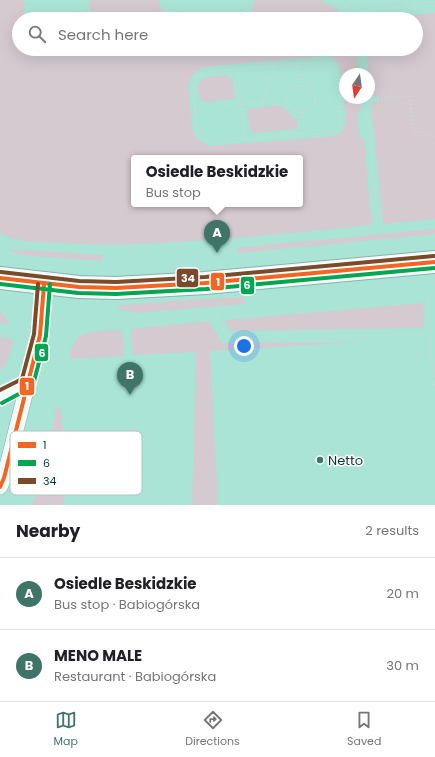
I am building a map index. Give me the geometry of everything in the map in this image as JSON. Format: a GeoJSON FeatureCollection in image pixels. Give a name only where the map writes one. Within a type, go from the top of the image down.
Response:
{"type":"FeatureCollection","features":[{"type":"Feature","properties":{"kind":"street"},"geometry":{"type":"LineString","coordinates":[[0,278],[44,284],[116,288],[205,283],[435,262]]}},
{"type":"Feature","properties":{"kind":"lane"},"geometry":{"type":"LineString","coordinates":[[15,431],[40,335],[44,284]]}},
{"type":"Feature","properties":{"kind":"lane"},"geometry":{"type":"LineString","coordinates":[[0,397],[27,383]]}},
{"type":"Feature","properties":{"kind":"lane"},"geometry":{"type":"LineString","coordinates":[[0,445],[10,438]]}},
{"type":"Feature","properties":{"kind":"lane"},"geometry":{"type":"LineString","coordinates":[[0,487],[4,478],[10,452]]}},
{"type":"Feature","properties":{"kind":"path"},"geometry":{"type":"LineString","coordinates":[[334,0],[347,8],[358,12],[435,4]]}},
{"type":"Feature","properties":{"kind":"path"},"geometry":{"type":"LineString","coordinates":[[347,8],[350,0]]}},
{"type":"Feature","properties":{"kind":"path"},"geometry":{"type":"LineString","coordinates":[[362,56],[363,68]]}},
{"type":"Feature","properties":{"kind":"path"},"geometry":{"type":"LineString","coordinates":[[326,61],[334,64],[336,68],[341,120],[339,128],[333,131],[214,142],[204,138],[201,135],[196,127],[193,90],[194,82],[199,75],[208,71],[276,65],[326,61]]}},
{"type":"Feature","properties":{"kind":"path"},"geometry":{"type":"LineString","coordinates":[[298,63],[300,84]]}},
{"type":"Feature","properties":{"kind":"path"},"geometry":{"type":"LineString","coordinates":[[262,102],[276,65]]}},
{"type":"Feature","properties":{"kind":"path"},"geometry":{"type":"LineString","coordinates":[[238,69],[245,139]]}},
{"type":"Feature","properties":{"kind":"path"},"geometry":{"type":"LineString","coordinates":[[300,84],[309,87],[315,97],[314,104],[311,108],[308,111],[302,112],[298,112],[291,108],[287,100],[289,91],[300,84]]}},
{"type":"Feature","properties":{"kind":"path"},"geometry":{"type":"LineString","coordinates":[[315,97],[338,96]]}},
{"type":"Feature","properties":{"kind":"path"},"geometry":{"type":"LineString","coordinates":[[375,98],[410,96],[413,130],[435,138]]}},
{"type":"Feature","properties":{"kind":"path"},"geometry":{"type":"LineString","coordinates":[[195,108],[287,100]]}},
{"type":"Feature","properties":{"kind":"path"},"geometry":{"type":"LineString","coordinates":[[366,104],[378,229]]}},
{"type":"Feature","properties":{"kind":"path"},"geometry":{"type":"LineString","coordinates":[[302,112],[304,133]]}},
{"type":"Feature","properties":{"kind":"path"},"geometry":{"type":"LineString","coordinates":[[428,297],[435,384]]}},
{"type":"Feature","properties":{"kind":"path"},"geometry":{"type":"LineString","coordinates":[[216,314],[228,338],[431,334]]}},
{"type":"Feature","properties":{"kind":"shaded area"},"geometry":{"type":"Polygon","coordinates":[[[0,0],[24,0],[25,12],[12,12],[12,56],[326,56],[204,67],[198,71],[193,75],[188,88],[193,133],[200,141],[210,146],[335,136],[343,130],[345,126],[346,117],[344,104],[362,104],[362,110],[357,111],[360,137],[364,138],[372,225],[238,238],[129,244],[32,242],[16,239],[0,233],[0,0]]]}},
{"type":"Feature","properties":{"kind":"shaded area"},"geometry":{"type":"Polygon","coordinates":[[[89,0],[159,0],[160,6],[164,12],[90,12],[89,0]]]}},
{"type":"Feature","properties":{"kind":"shaded area"},"geometry":{"type":"Polygon","coordinates":[[[255,0],[321,0],[341,12],[250,12],[255,0]]]}},
{"type":"Feature","properties":{"kind":"shaded area"},"geometry":{"type":"Polygon","coordinates":[[[435,13],[435,219],[383,224],[371,104],[375,104],[375,102],[379,101],[379,96],[375,96],[375,68],[368,68],[367,56],[423,56],[423,14],[435,13]]]}},
{"type":"Feature","properties":{"kind":"shaded area"},"geometry":{"type":"Polygon","coordinates":[[[326,56],[357,56],[358,68],[340,68],[335,60],[326,56]]]}},
{"type":"Feature","properties":{"kind":"shaded area"},"geometry":{"type":"Polygon","coordinates":[[[224,75],[233,80],[235,97],[233,99],[206,102],[200,99],[197,87],[199,82],[207,77],[224,75]]]}},
{"type":"Feature","properties":{"kind":"shaded area"},"geometry":{"type":"Polygon","coordinates":[[[281,105],[297,119],[298,126],[296,129],[255,133],[250,130],[247,112],[248,109],[281,105]]]}},
{"type":"Feature","properties":{"kind":"shaded area"},"geometry":{"type":"Polygon","coordinates":[[[435,229],[435,234],[238,253],[237,248],[435,229]]]}},
{"type":"Feature","properties":{"kind":"shaded area"},"geometry":{"type":"Polygon","coordinates":[[[6,249],[103,255],[102,261],[22,255],[6,249]]]}},
{"type":"Feature","properties":{"kind":"shaded area"},"geometry":{"type":"Polygon","coordinates":[[[244,297],[244,304],[136,313],[120,309],[115,306],[171,301],[244,297]]]}},
{"type":"Feature","properties":{"kind":"shaded area"},"geometry":{"type":"Polygon","coordinates":[[[423,303],[424,328],[230,331],[225,320],[423,303]]]}},
{"type":"Feature","properties":{"kind":"shaded area"},"geometry":{"type":"Polygon","coordinates":[[[0,311],[10,324],[0,323],[0,311]]]}},
{"type":"Feature","properties":{"kind":"shaded area"},"geometry":{"type":"Polygon","coordinates":[[[209,321],[222,343],[360,342],[210,351],[218,505],[192,505],[196,352],[133,355],[131,329],[209,321]]]}},
{"type":"Feature","properties":{"kind":"shaded area"},"geometry":{"type":"Polygon","coordinates":[[[122,330],[124,356],[69,359],[72,348],[81,336],[95,331],[122,330]]]}},
{"type":"Feature","properties":{"kind":"shaded area"},"geometry":{"type":"Polygon","coordinates":[[[0,337],[12,339],[13,342],[7,362],[0,371],[0,337]]]}},
{"type":"Feature","properties":{"kind":"shaded area"},"geometry":{"type":"Polygon","coordinates":[[[56,407],[60,407],[63,431],[52,431],[56,407]]]}},
{"type":"Feature","properties":{"kind":"shaded area"},"geometry":{"type":"Polygon","coordinates":[[[36,495],[64,495],[64,505],[31,505],[36,495]]]}},
{"type":"Feature","properties":{"kind":"transit line","name":"34"},"geometry":{"type":"LineString","coordinates":[[1,272],[79,281],[116,282],[205,277],[434,256]]}},
{"type":"Feature","properties":{"kind":"transit line","name":"1"},"geometry":{"type":"LineString","coordinates":[[0,278],[79,287],[116,288],[205,283],[435,262]]}},
{"type":"Feature","properties":{"kind":"transit line","name":"6"},"geometry":{"type":"LineString","coordinates":[[0,284],[78,293],[116,294],[206,289],[435,268]]}},
{"type":"Feature","properties":{"kind":"transit line","name":"34"},"geometry":{"type":"LineString","coordinates":[[0,390],[22,379],[34,334],[38,284]]}},
{"type":"Feature","properties":{"kind":"transit line","name":"1"},"geometry":{"type":"LineString","coordinates":[[16,431],[40,335],[44,284]]}},
{"type":"Feature","properties":{"kind":"transit line","name":"6"},"geometry":{"type":"LineString","coordinates":[[2,403],[33,385],[46,336],[50,284]]}},
{"type":"Feature","properties":{"kind":"transit line","name":"1"},"geometry":{"type":"LineString","coordinates":[[0,487],[4,478],[10,454]]}},
{"type":"Feature","properties":{"kind":"place","name":"Osiedle Beskidzkie"},"geometry":{"type":"Point","coordinates":[217,253]}},
{"type":"Feature","properties":{"kind":"place","name":"MENO MALE"},"geometry":{"type":"Point","coordinates":[130,395]}},
{"type":"Feature","properties":{"kind":"place","name":"Netto"},"geometry":{"type":"Point","coordinates":[320,460]}}]}
